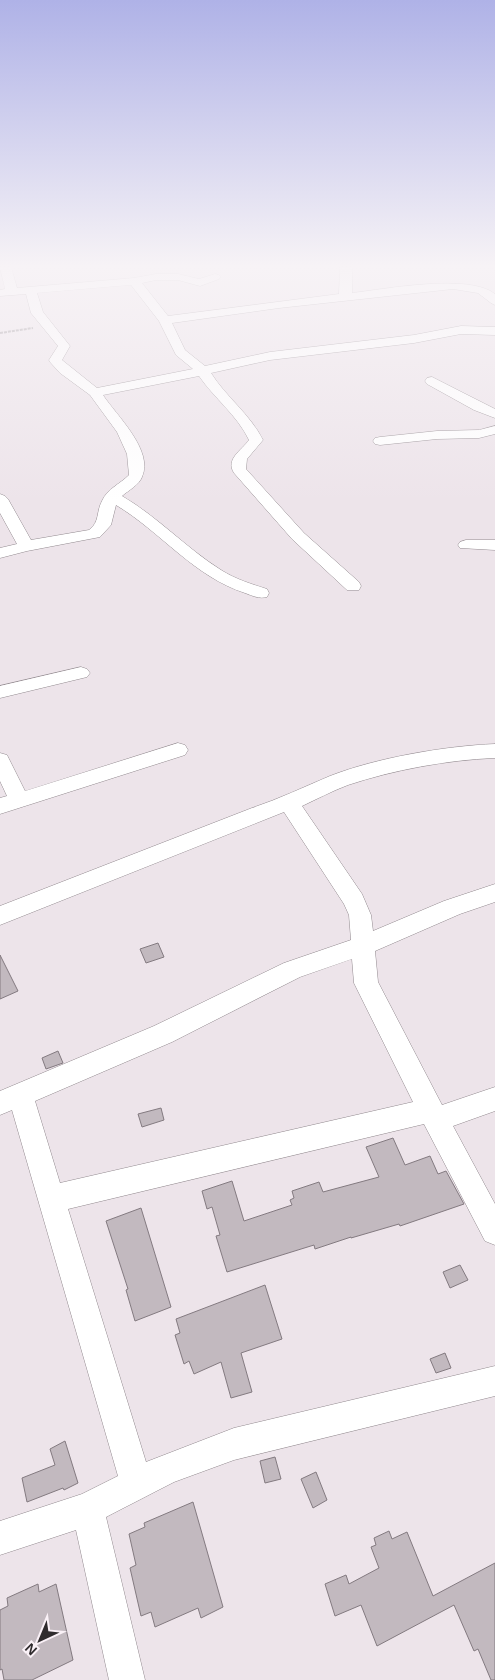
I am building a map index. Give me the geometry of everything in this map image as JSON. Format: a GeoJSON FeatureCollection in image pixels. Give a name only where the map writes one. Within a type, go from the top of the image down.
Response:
{"type":"FeatureCollection","features":[{"type":"Feature","properties":{"kind":"street"},"geometry":{"type":"LineString","coordinates":[[0,553],[26,546],[94,534],[102,528],[107,520],[106,504],[112,496],[134,478],[136,468],[134,454],[132,444],[126,432],[95,392],[70,376],[56,362],[57,355],[63,345]]}},
{"type":"Feature","properties":{"kind":"street"},"geometry":{"type":"LineString","coordinates":[[176,345],[180,352],[203,370],[214,388],[251,430],[256,440],[249,451],[241,456],[238,463],[240,470],[298,536],[352,586]]}},
{"type":"Feature","properties":{"kind":"street"},"geometry":{"type":"LineString","coordinates":[[95,392],[270,356],[350,345]]}},
{"type":"Feature","properties":{"kind":"street"},"geometry":{"type":"LineString","coordinates":[[432,381],[455,392],[474,405],[495,414]]}},
{"type":"Feature","properties":{"kind":"street"},"geometry":{"type":"LineString","coordinates":[[380,441],[437,435],[479,434],[495,430]]}},
{"type":"Feature","properties":{"kind":"street"},"geometry":{"type":"LineString","coordinates":[[112,496],[149,520],[209,570],[237,586],[261,593]]}},
{"type":"Feature","properties":{"kind":"street"},"geometry":{"type":"LineString","coordinates":[[0,499],[26,546]]}},
{"type":"Feature","properties":{"kind":"street"},"geometry":{"type":"LineString","coordinates":[[466,545],[495,546]]}},
{"type":"Feature","properties":{"kind":"street"},"geometry":{"type":"LineString","coordinates":[[0,692],[81,672]]}},
{"type":"Feature","properties":{"kind":"street"},"geometry":{"type":"LineString","coordinates":[[0,806],[178,750]]}},
{"type":"Feature","properties":{"kind":"street"},"geometry":{"type":"LineString","coordinates":[[0,916],[259,813],[289,803],[338,781],[375,769],[470,752],[495,751]]}},
{"type":"Feature","properties":{"kind":"street"},"geometry":{"type":"LineString","coordinates":[[0,760],[19,799]]}},
{"type":"Feature","properties":{"kind":"street"},"geometry":{"type":"LineString","coordinates":[[289,803],[354,900],[360,915],[366,983],[476,1198],[495,1231]]}},
{"type":"Feature","properties":{"kind":"street"},"geometry":{"type":"LineString","coordinates":[[137,1484],[52,1199],[10,1098],[163,1034],[292,970],[362,946],[452,907],[495,893]]}},
{"type":"Feature","properties":{"kind":"street"},"geometry":{"type":"LineString","coordinates":[[52,1199],[433,1115],[495,1099]]}},
{"type":"Feature","properties":{"kind":"street"},"geometry":{"type":"LineString","coordinates":[[0,1538],[88,1509],[166,1469],[234,1444],[495,1381]]}},
{"type":"Feature","properties":{"kind":"street"},"geometry":{"type":"LineString","coordinates":[[88,1509],[127,1680]]}},
{"type":"Feature","properties":{"kind":"building"},"geometry":{"type":"Polygon","coordinates":[[[158,943],[164,957],[146,963],[140,949],[158,943]]]}},
{"type":"Feature","properties":{"kind":"building"},"geometry":{"type":"Polygon","coordinates":[[[0,955],[18,991],[0,999],[0,955]]]}},
{"type":"Feature","properties":{"kind":"building"},"geometry":{"type":"Polygon","coordinates":[[[58,1051],[63,1063],[46,1069],[42,1058],[58,1051]]]}},
{"type":"Feature","properties":{"kind":"building"},"geometry":{"type":"Polygon","coordinates":[[[161,1108],[164,1120],[142,1127],[138,1114],[161,1108]]]}},
{"type":"Feature","properties":{"kind":"building"},"geometry":{"type":"Polygon","coordinates":[[[393,1138],[405,1165],[430,1156],[438,1174],[446,1171],[464,1204],[400,1226],[399,1224],[315,1249],[314,1245],[227,1272],[216,1236],[220,1235],[212,1207],[207,1209],[202,1191],[232,1181],[244,1221],[292,1205],[290,1200],[294,1198],[292,1191],[319,1182],[323,1192],[379,1177],[366,1147],[393,1138]]]}},
{"type":"Feature","properties":{"kind":"building"},"geometry":{"type":"Polygon","coordinates":[[[141,1208],[171,1307],[135,1321],[126,1290],[128,1289],[106,1221],[141,1208]]]}},
{"type":"Feature","properties":{"kind":"building"},"geometry":{"type":"Polygon","coordinates":[[[460,1265],[468,1280],[450,1288],[443,1272],[460,1265]]]}},
{"type":"Feature","properties":{"kind":"building"},"geometry":{"type":"Polygon","coordinates":[[[265,1285],[282,1339],[241,1353],[252,1392],[231,1398],[221,1362],[194,1374],[189,1361],[184,1364],[175,1335],[180,1333],[176,1319],[265,1285]]]}},
{"type":"Feature","properties":{"kind":"building"},"geometry":{"type":"Polygon","coordinates":[[[445,1353],[451,1368],[436,1373],[430,1359],[445,1353]]]}},
{"type":"Feature","properties":{"kind":"building"},"geometry":{"type":"Polygon","coordinates":[[[65,1441],[78,1483],[64,1490],[63,1488],[27,1502],[22,1478],[55,1465],[50,1449],[65,1441]]]}},
{"type":"Feature","properties":{"kind":"building"},"geometry":{"type":"Polygon","coordinates":[[[275,1457],[281,1479],[265,1483],[260,1461],[275,1457]]]}},
{"type":"Feature","properties":{"kind":"building"},"geometry":{"type":"Polygon","coordinates":[[[316,1472],[327,1500],[313,1508],[301,1479],[316,1472]]]}},
{"type":"Feature","properties":{"kind":"building"},"geometry":{"type":"Polygon","coordinates":[[[193,1502],[223,1607],[201,1618],[198,1608],[155,1627],[151,1612],[141,1616],[130,1568],[136,1565],[129,1534],[145,1527],[144,1523],[193,1502]]]}},
{"type":"Feature","properties":{"kind":"building"},"geometry":{"type":"Polygon","coordinates":[[[389,1531],[392,1539],[407,1532],[433,1596],[495,1563],[495,1680],[491,1680],[478,1649],[474,1651],[454,1605],[377,1646],[361,1605],[335,1616],[325,1584],[346,1575],[349,1584],[379,1568],[371,1547],[376,1545],[374,1538],[389,1531]]]}},
{"type":"Feature","properties":{"kind":"building"},"geometry":{"type":"Polygon","coordinates":[[[38,1584],[39,1592],[56,1584],[73,1660],[32,1680],[4,1680],[2,1669],[0,1670],[0,1610],[8,1606],[7,1598],[38,1584]]]}}]}
